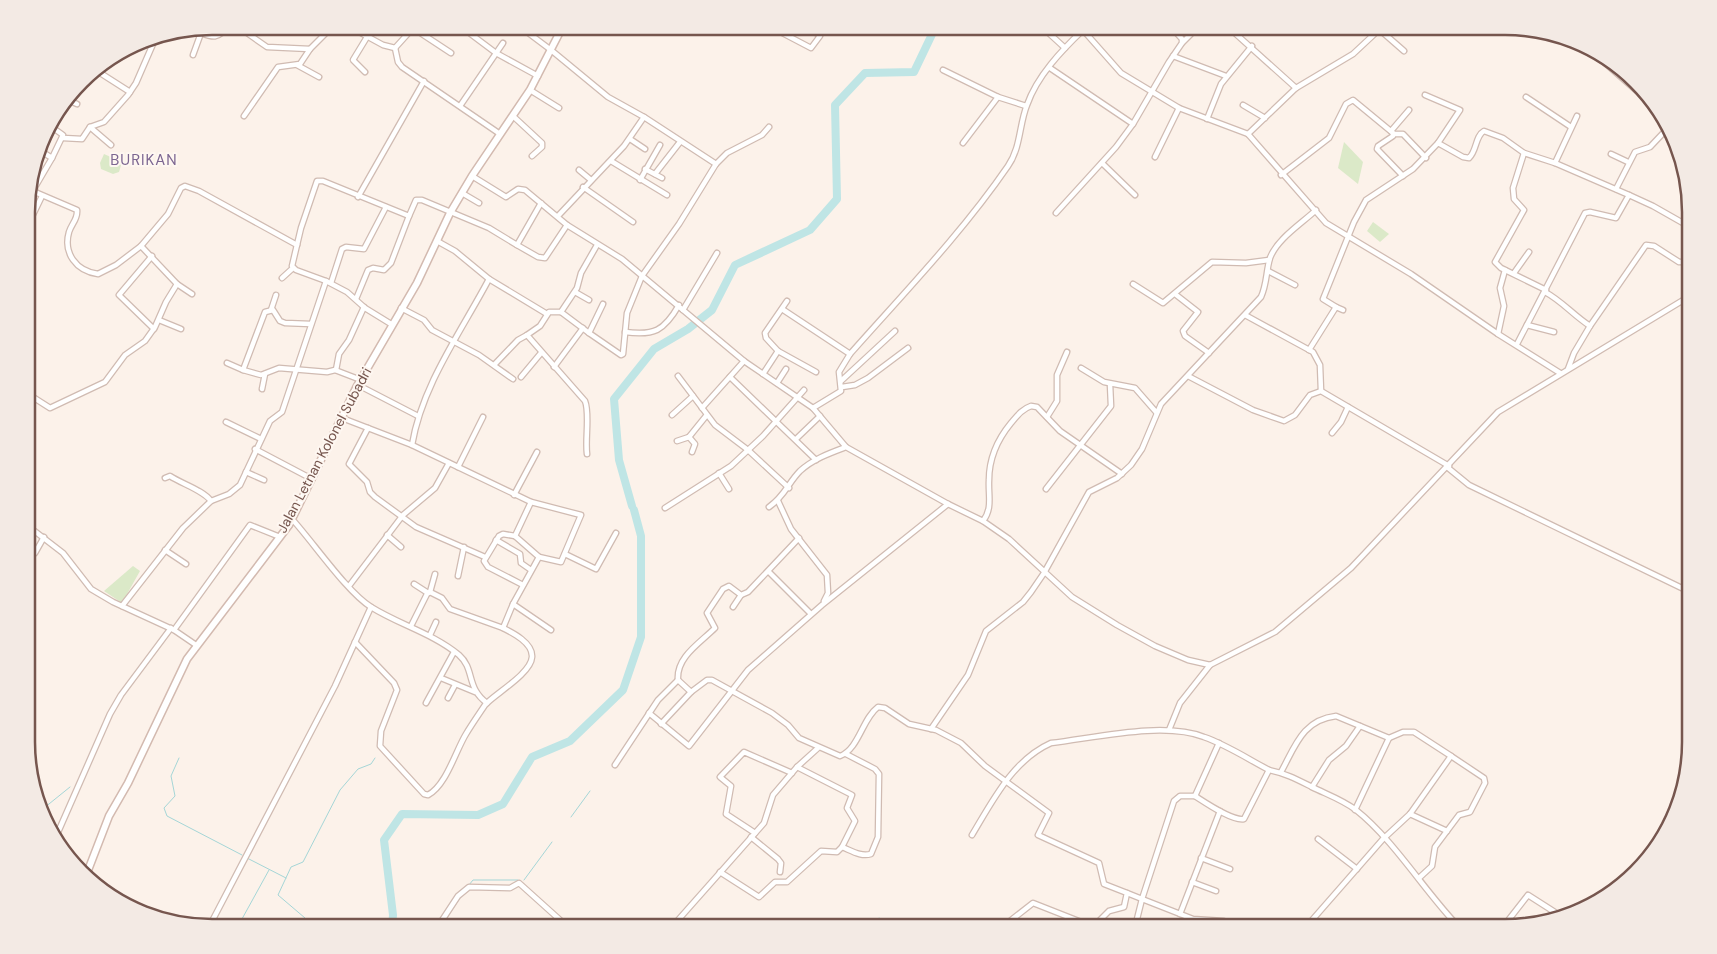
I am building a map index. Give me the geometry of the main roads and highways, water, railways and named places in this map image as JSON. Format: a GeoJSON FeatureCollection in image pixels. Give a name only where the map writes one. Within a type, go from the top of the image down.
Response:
{"type":"FeatureCollection","features":[{"type":"Feature","properties":{"kind":"main road","name":"Jalan Letnan Kolonel Subadri"},"geometry":{"type":"LineString","coordinates":[[89,869],[109,816],[128,783],[187,659],[196,644],[292,519],[359,383],[391,324],[417,283],[450,213],[500,134],[514,117],[559,35]]}},
{"type":"Feature","properties":{"kind":"waterway"},"geometry":{"type":"LineString","coordinates":[[632,506],[619,460],[614,399],[654,349],[688,329],[712,310],[735,265],[810,230],[837,199],[835,105],[865,73],[914,72],[932,35]]}},
{"type":"Feature","properties":{"kind":"waterway"},"geometry":{"type":"LineString","coordinates":[[393,919],[384,840],[402,814],[478,815],[503,804],[532,757],[570,741],[623,690],[641,637],[641,536],[634,510]]}},
{"type":"Feature","properties":{"kind":"waterway"},"geometry":{"type":"LineString","coordinates":[[353,652],[356,646]]}},
{"type":"Feature","properties":{"kind":"waterway"},"geometry":{"type":"LineString","coordinates":[[179,758],[171,776],[175,796],[164,808],[167,816],[242,855]]}},
{"type":"Feature","properties":{"kind":"waterway"},"geometry":{"type":"LineString","coordinates":[[305,919],[278,895],[291,867],[303,862],[340,790],[358,769],[371,764],[375,758]]}},
{"type":"Feature","properties":{"kind":"waterway"},"geometry":{"type":"LineString","coordinates":[[47,806],[70,787]]}},
{"type":"Feature","properties":{"kind":"waterway"},"geometry":{"type":"LineString","coordinates":[[571,817],[590,791]]}},
{"type":"Feature","properties":{"kind":"waterway"},"geometry":{"type":"LineString","coordinates":[[524,880],[552,842]]}},
{"type":"Feature","properties":{"kind":"waterway"},"geometry":{"type":"LineString","coordinates":[[247,858],[286,878]]}},
{"type":"Feature","properties":{"kind":"waterway"},"geometry":{"type":"LineString","coordinates":[[242,919],[269,870]]}},
{"type":"Feature","properties":{"kind":"waterway"},"geometry":{"type":"LineString","coordinates":[[469,885],[473,880],[518,880]]}},
{"type":"Feature","properties":{"kind":"waterway"},"geometry":{"type":"LineString","coordinates":[[446,919],[462,895]]}},
{"type":"Feature","properties":{"kind":"district","name":"BURIKAN"},"geometry":{"type":"Point","coordinates":[144,160]}}]}
